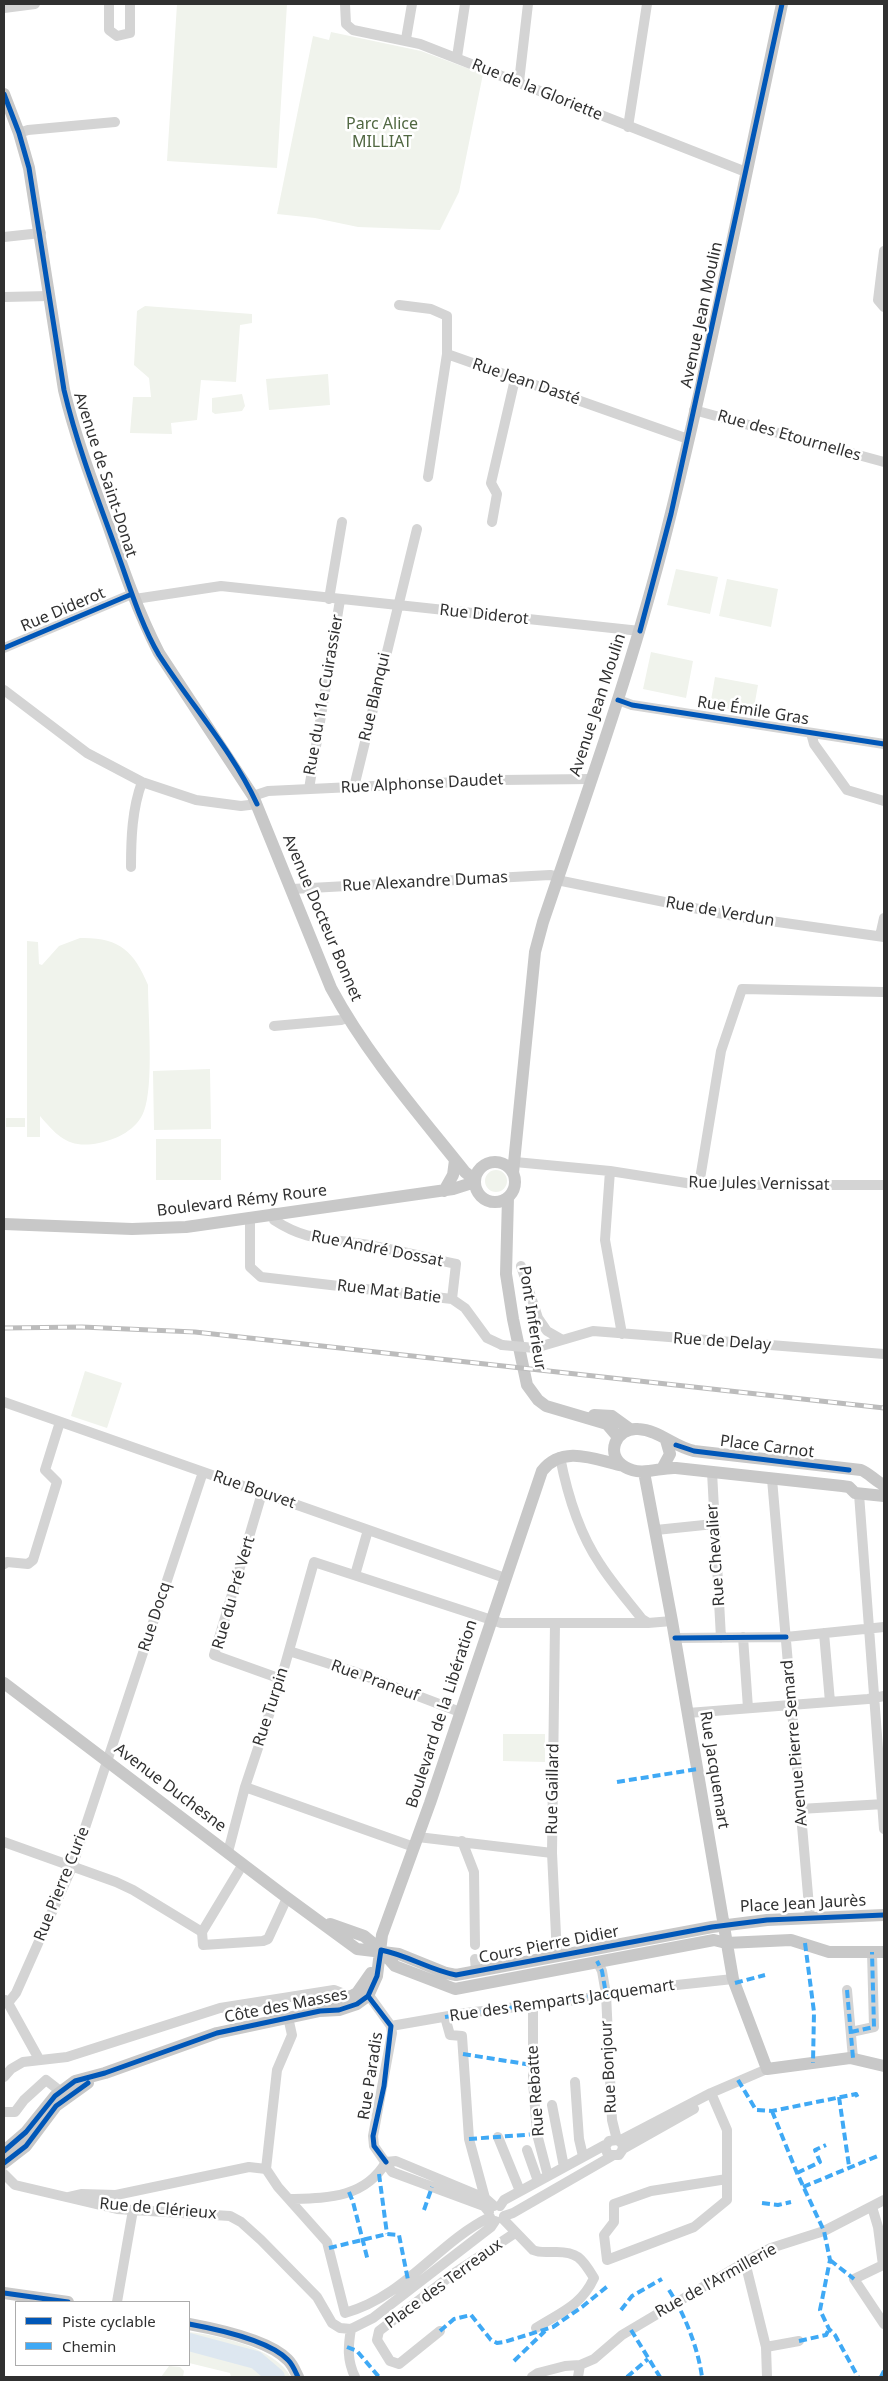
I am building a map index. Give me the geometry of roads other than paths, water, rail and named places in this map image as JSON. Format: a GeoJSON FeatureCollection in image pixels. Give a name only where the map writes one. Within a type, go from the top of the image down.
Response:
{"type":"FeatureCollection","features":[{"type":"Feature","properties":{"kind":"main road","name":"Avenue Jean Moulin"},"geometry":{"type":"LineString","coordinates":[[512,1163],[535,952],[640,631],[671,514],[782,4]]}},
{"type":"Feature","properties":{"kind":"main road","name":"Avenue de Saint-Donat"},"geometry":{"type":"LineString","coordinates":[[4,94],[9,120],[19,133],[29,168],[64,390],[72,421],[134,596],[158,653],[255,800]]}},
{"type":"Feature","properties":{"kind":"main road","name":"Avenue Docteur Bonnet"},"geometry":{"type":"LineString","coordinates":[[255,800],[331,988],[347,1018],[455,1160],[475,1181]]}},
{"type":"Feature","properties":{"kind":"main road"},"geometry":{"type":"LineString","coordinates":[[448,1190],[455,1160],[466,1166],[483,1166],[492,1162],[512,1163],[515,1186],[508,1197],[487,1199],[475,1181],[483,1166]]}},
{"type":"Feature","properties":{"kind":"main road","name":"Boulevard Rémy Roure"},"geometry":{"type":"LineString","coordinates":[[4,1224],[186,1228],[273,1213],[448,1190],[475,1181]]}},
{"type":"Feature","properties":{"kind":"main road","name":"Boulevard Rémy Roure"},"geometry":{"type":"LineString","coordinates":[[448,1190],[487,1199]]}},
{"type":"Feature","properties":{"kind":"main road","name":"Pont Inferieur"},"geometry":{"type":"LineString","coordinates":[[508,1197],[506,1274],[527,1385],[538,1400],[546,1406],[607,1424],[616,1442]]}},
{"type":"Feature","properties":{"kind":"main road","name":"Pont Inferieur"},"geometry":{"type":"LineString","coordinates":[[487,1199],[506,1234]]}},
{"type":"Feature","properties":{"kind":"main road","name":"Pont Inferieur"},"geometry":{"type":"LineString","coordinates":[[568,1413],[612,1416],[630,1429]]}},
{"type":"Feature","properties":{"kind":"main road"},"geometry":{"type":"LineString","coordinates":[[560,1456],[585,1457],[616,1442],[630,1429]]}},
{"type":"Feature","properties":{"kind":"main road","name":"Place Carnot"},"geometry":{"type":"LineString","coordinates":[[630,1429],[652,1431],[684,1449],[864,1474],[884,1485]]}},
{"type":"Feature","properties":{"kind":"main road"},"geometry":{"type":"LineString","coordinates":[[663,1468],[670,1454],[666,1440]]}},
{"type":"Feature","properties":{"kind":"main road"},"geometry":{"type":"LineString","coordinates":[[616,1442],[615,1454],[624,1466]]}},
{"type":"Feature","properties":{"kind":"main road","name":"Boulevard de la Libération"},"geometry":{"type":"LineString","coordinates":[[381,1950],[382,1935],[416,1842],[535,1487],[542,1471],[549,1462],[560,1456]]}},
{"type":"Feature","properties":{"kind":"main road","name":"Place Carnot"},"geometry":{"type":"LineString","coordinates":[[585,1457],[644,1472],[655,1472],[663,1468],[712,1472],[884,1496]]}},
{"type":"Feature","properties":{"kind":"main road","name":"Rue Jacquemart"},"geometry":{"type":"LineString","coordinates":[[644,1472],[675,1638],[733,1978],[767,2069]]}},
{"type":"Feature","properties":{"kind":"main road"},"geometry":{"type":"LineString","coordinates":[[864,1474],[870,1488],[857,1491],[848,1478],[864,1474]]}},
{"type":"Feature","properties":{"kind":"main road","name":"Avenue Duchesne"},"geometry":{"type":"LineString","coordinates":[[4,1683],[316,1920],[364,1936],[381,1950]]}},
{"type":"Feature","properties":{"kind":"main road","name":"Place Jean Jaurès"},"geometry":{"type":"LineString","coordinates":[[724,1925],[810,1918],[884,1915]]}},
{"type":"Feature","properties":{"kind":"main road","name":"Cours Pierre Didier"},"geometry":{"type":"LineString","coordinates":[[381,1950],[399,1954],[446,1973],[456,1975],[476,1965],[557,1956],[724,1925]]}},
{"type":"Feature","properties":{"kind":"main road","name":"Cours Pierre Didier"},"geometry":{"type":"LineString","coordinates":[[381,1950],[395,1966],[455,1988],[714,1940],[726,1943]]}},
{"type":"Feature","properties":{"kind":"main road"},"geometry":{"type":"LineString","coordinates":[[726,1943],[790,1940],[829,1952],[878,1952]]}},
{"type":"Feature","properties":{"kind":"main road","name":"Côte des Masses"},"geometry":{"type":"LineString","coordinates":[[4,2151],[18,2141],[47,2103],[75,2081],[217,2033],[288,2017],[320,2011],[339,2010],[357,2004],[366,1991],[381,1950]]}},
{"type":"Feature","properties":{"kind":"main road","name":"Côte des Masses"},"geometry":{"type":"LineString","coordinates":[[320,2011],[366,1991]]}},
{"type":"Feature","properties":{"kind":"main road"},"geometry":{"type":"LineString","coordinates":[[767,2069],[853,2058],[884,2066]]}},
{"type":"Feature","properties":{"kind":"main road","name":"Côte des Masses"},"geometry":{"type":"LineString","coordinates":[[4,2162],[26,2146],[66,2097],[105,2072]]}},
{"type":"Feature","properties":{"kind":"main road"},"geometry":{"type":"LineString","coordinates":[[4,2293],[61,2301]]}},
{"type":"Feature","properties":{"kind":"main road"},"geometry":{"type":"LineString","coordinates":[[190,2324],[234,2334],[271,2349],[288,2360],[298,2377]]}},
{"type":"Feature","properties":{"kind":"street"},"geometry":{"type":"LineString","coordinates":[[4,8],[35,4]]}},
{"type":"Feature","properties":{"kind":"street"},"geometry":{"type":"LineString","coordinates":[[109,4],[108,30],[117,36],[130,32],[130,4]]}},
{"type":"Feature","properties":{"kind":"street","name":"Rue de la Gloriette"},"geometry":{"type":"LineString","coordinates":[[345,4],[346,24],[354,30],[406,39],[456,57],[746,172]]}},
{"type":"Feature","properties":{"kind":"street"},"geometry":{"type":"LineString","coordinates":[[406,39],[412,4]]}},
{"type":"Feature","properties":{"kind":"street"},"geometry":{"type":"LineString","coordinates":[[456,57],[465,4]]}},
{"type":"Feature","properties":{"kind":"street"},"geometry":{"type":"LineString","coordinates":[[519,82],[528,4]]}},
{"type":"Feature","properties":{"kind":"street"},"geometry":{"type":"LineString","coordinates":[[628,126],[647,4]]}},
{"type":"Feature","properties":{"kind":"street"},"geometry":{"type":"LineString","coordinates":[[19,133],[28,130],[115,122]]}},
{"type":"Feature","properties":{"kind":"street"},"geometry":{"type":"LineString","coordinates":[[4,237],[40,234]]}},
{"type":"Feature","properties":{"kind":"street"},"geometry":{"type":"LineString","coordinates":[[884,251],[878,300],[884,307]]}},
{"type":"Feature","properties":{"kind":"street"},"geometry":{"type":"LineString","coordinates":[[4,298],[50,296]]}},
{"type":"Feature","properties":{"kind":"street"},"geometry":{"type":"LineString","coordinates":[[399,305],[431,309],[447,316],[446,354],[428,476]]}},
{"type":"Feature","properties":{"kind":"street","name":"Rue Jean Dasté"},"geometry":{"type":"LineString","coordinates":[[446,354],[688,439]]}},
{"type":"Feature","properties":{"kind":"street"},"geometry":{"type":"LineString","coordinates":[[492,522],[498,494],[491,483],[515,379]]}},
{"type":"Feature","properties":{"kind":"street","name":"Rue des Etournelles"},"geometry":{"type":"LineString","coordinates":[[694,410],[884,462]]}},
{"type":"Feature","properties":{"kind":"street"},"geometry":{"type":"LineString","coordinates":[[334,599],[342,522]]}},
{"type":"Feature","properties":{"kind":"street","name":"Rue Blanqui"},"geometry":{"type":"LineString","coordinates":[[354,788],[417,529]]}},
{"type":"Feature","properties":{"kind":"street","name":"Rue Diderot"},"geometry":{"type":"LineString","coordinates":[[4,648],[134,596],[221,586],[640,631]]}},
{"type":"Feature","properties":{"kind":"street","name":"Rue du 11e Cuirassier"},"geometry":{"type":"LineString","coordinates":[[309,789],[334,599]]}},
{"type":"Feature","properties":{"kind":"street","name":"Rue Alphonse Daudet"},"geometry":{"type":"LineString","coordinates":[[5,691],[87,753],[142,782],[196,800],[242,806],[268,791],[500,780],[591,779]]}},
{"type":"Feature","properties":{"kind":"street","name":"Rue Émile Gras"},"geometry":{"type":"LineString","coordinates":[[618,700],[632,705],[884,744]]}},
{"type":"Feature","properties":{"kind":"street"},"geometry":{"type":"LineString","coordinates":[[811,733],[814,744],[847,790],[884,801]]}},
{"type":"Feature","properties":{"kind":"street"},"geometry":{"type":"LineString","coordinates":[[131,867],[137,796],[142,782]]}},
{"type":"Feature","properties":{"kind":"street","name":"Rue Alexandre Dumas"},"geometry":{"type":"LineString","coordinates":[[292,889],[550,875],[558,878]]}},
{"type":"Feature","properties":{"kind":"street","name":"Rue de Verdun"},"geometry":{"type":"LineString","coordinates":[[558,878],[728,914],[882,937]]}},
{"type":"Feature","properties":{"kind":"street"},"geometry":{"type":"LineString","coordinates":[[882,937],[884,918]]}},
{"type":"Feature","properties":{"kind":"street"},"geometry":{"type":"LineString","coordinates":[[699,1185],[721,1052],[742,989],[884,992]]}},
{"type":"Feature","properties":{"kind":"street"},"geometry":{"type":"LineString","coordinates":[[274,1026],[347,1018]]}},
{"type":"Feature","properties":{"kind":"street","name":"Rue Jules Vernissat"},"geometry":{"type":"LineString","coordinates":[[512,1163],[610,1171],[699,1185],[884,1185]]}},
{"type":"Feature","properties":{"kind":"street"},"geometry":{"type":"LineString","coordinates":[[610,1171],[606,1240],[622,1334]]}},
{"type":"Feature","properties":{"kind":"street","name":"Rue André Dossat"},"geometry":{"type":"LineString","coordinates":[[273,1213],[274,1220],[292,1232],[334,1242],[361,1244],[456,1264],[452,1299]]}},
{"type":"Feature","properties":{"kind":"street","name":"Rue Mat Batie"},"geometry":{"type":"LineString","coordinates":[[250,1217],[250,1267],[261,1277],[452,1299],[465,1308],[487,1338],[502,1345],[536,1348],[561,1339]]}},
{"type":"Feature","properties":{"kind":"street"},"geometry":{"type":"LineString","coordinates":[[521,1266],[538,1318],[547,1331],[561,1339]]}},
{"type":"Feature","properties":{"kind":"street","name":"Rue de Delay"},"geometry":{"type":"LineString","coordinates":[[561,1339],[593,1331],[884,1354]]}},
{"type":"Feature","properties":{"kind":"street","name":"Rue Bouvet"},"geometry":{"type":"LineString","coordinates":[[4,1402],[505,1578]]}},
{"type":"Feature","properties":{"kind":"street"},"geometry":{"type":"LineString","coordinates":[[4,1564],[7,1562],[28,1564],[34,1560],[58,1482],[45,1470],[60,1422]]}},
{"type":"Feature","properties":{"kind":"street"},"geometry":{"type":"LineString","coordinates":[[560,1456],[572,1502],[590,1548],[642,1619],[648,1623]]}},
{"type":"Feature","properties":{"kind":"street","name":"Rue Docq"},"geometry":{"type":"LineString","coordinates":[[108,1762],[202,1472]]}},
{"type":"Feature","properties":{"kind":"street","name":"Rue Chevalier"},"geometry":{"type":"LineString","coordinates":[[712,1472],[721,1638]]}},
{"type":"Feature","properties":{"kind":"street","name":"Avenue Pierre Semard"},"geometry":{"type":"LineString","coordinates":[[772,1479],[810,1918]]}},
{"type":"Feature","properties":{"kind":"street"},"geometry":{"type":"LineString","coordinates":[[857,1491],[869,1629],[880,1696],[884,1829]]}},
{"type":"Feature","properties":{"kind":"street","name":"Rue du Pré Vert"},"geometry":{"type":"LineString","coordinates":[[262,1493],[214,1656],[281,1679]]}},
{"type":"Feature","properties":{"kind":"street"},"geometry":{"type":"LineString","coordinates":[[656,1530],[714,1524]]}},
{"type":"Feature","properties":{"kind":"street"},"geometry":{"type":"LineString","coordinates":[[368,1530],[355,1576],[490,1621],[501,1623],[648,1623],[672,1621]]}},
{"type":"Feature","properties":{"kind":"street","name":"Rue Turpin"},"geometry":{"type":"LineString","coordinates":[[228,1852],[245,1787],[281,1679],[314,1562],[355,1576]]}},
{"type":"Feature","properties":{"kind":"street","name":"Rue Gaillard"},"geometry":{"type":"LineString","coordinates":[[556,1623],[552,1854],[557,1956]]}},
{"type":"Feature","properties":{"kind":"street"},"geometry":{"type":"LineString","coordinates":[[675,1638],[786,1637],[884,1627]]}},
{"type":"Feature","properties":{"kind":"street"},"geometry":{"type":"LineString","coordinates":[[824,1633],[830,1702]]}},
{"type":"Feature","properties":{"kind":"street"},"geometry":{"type":"LineString","coordinates":[[743,1636],[748,1708]]}},
{"type":"Feature","properties":{"kind":"street","name":"Rue Praneuf"},"geometry":{"type":"LineString","coordinates":[[288,1651],[355,1672],[460,1712]]}},
{"type":"Feature","properties":{"kind":"street"},"geometry":{"type":"LineString","coordinates":[[688,1713],[830,1702],[880,1696]]}},
{"type":"Feature","properties":{"kind":"street","name":"Rue Pierre Curie"},"geometry":{"type":"LineString","coordinates":[[6,2001],[16,1993],[72,1867],[108,1762]]}},
{"type":"Feature","properties":{"kind":"street"},"geometry":{"type":"LineString","coordinates":[[245,1787],[416,1842],[462,1842],[552,1854]]}},
{"type":"Feature","properties":{"kind":"street"},"geometry":{"type":"LineString","coordinates":[[800,1809],[883,1804]]}},
{"type":"Feature","properties":{"kind":"street"},"geometry":{"type":"LineString","coordinates":[[4,1842],[133,1890],[202,1932]]}},
{"type":"Feature","properties":{"kind":"street"},"geometry":{"type":"LineString","coordinates":[[462,1842],[474,1872],[475,1945]]}},
{"type":"Feature","properties":{"kind":"street"},"geometry":{"type":"LineString","coordinates":[[243,1864],[202,1932],[203,1945],[263,1941],[268,1939],[287,1898]]}},
{"type":"Feature","properties":{"kind":"street"},"geometry":{"type":"LineString","coordinates":[[851,2032],[874,2028],[878,1952]]}},
{"type":"Feature","properties":{"kind":"street","name":"Rue Bonjour"},"geometry":{"type":"LineString","coordinates":[[597,1961],[602,1971],[606,1994],[612,2120],[620,2143]]}},
{"type":"Feature","properties":{"kind":"street","name":"Rue des Remparts Jacquemart"},"geometry":{"type":"LineString","coordinates":[[391,2026],[606,1994],[733,1978]]}},
{"type":"Feature","properties":{"kind":"street"},"geometry":{"type":"LineString","coordinates":[[4,2077],[11,2069],[23,2062],[67,2057],[220,2008],[334,1990],[352,1996]]}},
{"type":"Feature","properties":{"kind":"street"},"geometry":{"type":"LineString","coordinates":[[847,1990],[853,2058]]}},
{"type":"Feature","properties":{"kind":"street","name":"Rue Paradis"},"geometry":{"type":"LineString","coordinates":[[366,1991],[391,2026],[384,2086],[373,2136],[374,2146],[386,2162]]}},
{"type":"Feature","properties":{"kind":"street"},"geometry":{"type":"LineString","coordinates":[[6,2001],[38,2059]]}},
{"type":"Feature","properties":{"kind":"street","name":"Rue Rebatte"},"geometry":{"type":"LineString","coordinates":[[533,2005],[532,2065],[537,2125],[548,2176]]}},
{"type":"Feature","properties":{"kind":"street"},"geometry":{"type":"LineString","coordinates":[[288,2017],[292,2035],[277,2070],[266,2169],[278,2188],[291,2199],[327,2242],[342,2310],[345,2313],[390,2294],[474,2225],[494,2211],[504,2200],[605,2145],[609,2141],[620,2143],[706,2102],[710,2093],[767,2069]]}},
{"type":"Feature","properties":{"kind":"street"},"geometry":{"type":"LineString","coordinates":[[354,2377],[347,2347],[351,2329],[373,2318],[491,2227],[494,2211],[469,2139],[462,2036],[450,2035],[445,2018]]}},
{"type":"Feature","properties":{"kind":"street"},"geometry":{"type":"LineString","coordinates":[[4,2112],[15,2112],[24,2100],[46,2080],[60,2092],[60,2098],[44,2122]]}},
{"type":"Feature","properties":{"kind":"street"},"geometry":{"type":"LineString","coordinates":[[575,2082],[579,2139],[583,2156]]}},
{"type":"Feature","properties":{"kind":"street"},"geometry":{"type":"LineString","coordinates":[[710,2093],[727,2130],[727,2179],[727,2200],[694,2227],[607,2260],[604,2235],[614,2222],[614,2204],[652,2191],[727,2179]]}},
{"type":"Feature","properties":{"kind":"street"},"geometry":{"type":"LineString","coordinates":[[552,2105],[564,2166]]}},
{"type":"Feature","properties":{"kind":"street"},"geometry":{"type":"LineString","coordinates":[[498,2137],[520,2191]]}},
{"type":"Feature","properties":{"kind":"street"},"geometry":{"type":"LineString","coordinates":[[494,2211],[513,2213],[612,2156],[619,2155],[620,2143]]}},
{"type":"Feature","properties":{"kind":"street"},"geometry":{"type":"LineString","coordinates":[[605,2145],[606,2152],[612,2156]]}},
{"type":"Feature","properties":{"kind":"street"},"geometry":{"type":"LineString","coordinates":[[527,2150],[538,2182]]}},
{"type":"Feature","properties":{"kind":"street"},"geometry":{"type":"LineString","coordinates":[[291,2199],[337,2198],[358,2188],[379,2174],[386,2162],[396,2161],[494,2211],[533,2250],[539,2252],[573,2253],[583,2261],[594,2278],[587,2293],[574,2305],[536,2328]]}},
{"type":"Feature","properties":{"kind":"street"},"geometry":{"type":"LineString","coordinates":[[65,2198],[81,2194],[116,2196],[241,2169],[266,2169]]}},
{"type":"Feature","properties":{"kind":"street","name":"Rue de Clérieux"},"geometry":{"type":"LineString","coordinates":[[4,2174],[15,2185],[117,2209],[218,2214],[235,2219],[260,2240],[317,2297],[332,2323],[340,2328],[351,2329]]}},
{"type":"Feature","properties":{"kind":"street","name":"Rue de l'Armillerie"},"geometry":{"type":"LineString","coordinates":[[580,2366],[594,2359],[622,2334],[771,2248],[824,2231],[884,2200]]}},
{"type":"Feature","properties":{"kind":"street"},"geometry":{"type":"LineString","coordinates":[[872,2207],[878,2227],[883,2265],[854,2279],[884,2324]]}},
{"type":"Feature","properties":{"kind":"street"},"geometry":{"type":"LineString","coordinates":[[116,2301],[133,2210]]}},
{"type":"Feature","properties":{"kind":"street","name":"Place des Terreaux"},"geometry":{"type":"LineString","coordinates":[[440,2331],[398,2364],[390,2362],[377,2340],[379,2331],[454,2274],[515,2233]]}},
{"type":"Feature","properties":{"kind":"street"},"geometry":{"type":"LineString","coordinates":[[746,2264],[766,2347],[768,2377]]}},
{"type":"Feature","properties":{"kind":"street"},"geometry":{"type":"LineString","coordinates":[[766,2347],[798,2341]]}},
{"type":"Feature","properties":{"kind":"street"},"geometry":{"type":"LineString","coordinates":[[532,2377],[538,2373],[565,2366],[580,2366],[578,2377]]}},
{"type":"Feature","properties":{"kind":"waterway"},"geometry":{"type":"LineString","coordinates":[[190,2342],[256,2360],[276,2377]]}},
{"type":"Feature","properties":{"kind":"railway"},"geometry":{"type":"LineString","coordinates":[[4,1328],[82,1327],[195,1332],[884,1408]]}},
{"type":"Feature","properties":{"kind":"park label","name":"Parc Alice MILLIAT"},"geometry":{"type":"Point","coordinates":[382,133]}}]}
